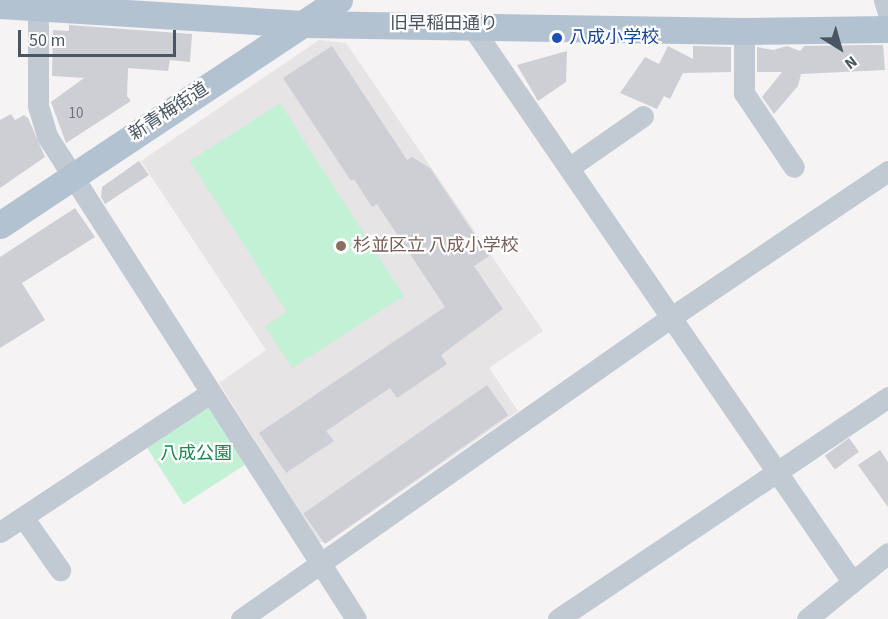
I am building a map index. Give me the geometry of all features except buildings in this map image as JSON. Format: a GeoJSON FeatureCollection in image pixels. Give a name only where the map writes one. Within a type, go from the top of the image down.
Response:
{"type":"FeatureCollection","features":[{"type":"Feature","properties":{"kind":"main road","name":"新青梅街道"},"geometry":{"type":"LineString","coordinates":[[0,225],[339,0]]}},
{"type":"Feature","properties":{"kind":"main road","name":"旧早稲田通り"},"geometry":{"type":"LineString","coordinates":[[0,5],[38,9],[125,7],[303,24],[470,24],[744,31],[888,29]]}},
{"type":"Feature","properties":{"kind":"street"},"geometry":{"type":"LineString","coordinates":[[884,0],[888,13]]}},
{"type":"Feature","properties":{"kind":"street"},"geometry":{"type":"LineString","coordinates":[[38,9],[40,114],[47,136],[70,177],[356,619]]}},
{"type":"Feature","properties":{"kind":"street"},"geometry":{"type":"LineString","coordinates":[[470,24],[851,580]]}},
{"type":"Feature","properties":{"kind":"street"},"geometry":{"type":"LineString","coordinates":[[744,31],[744,93],[794,167]]}},
{"type":"Feature","properties":{"kind":"street"},"geometry":{"type":"LineString","coordinates":[[570,167],[643,116]]}},
{"type":"Feature","properties":{"kind":"street"},"geometry":{"type":"LineString","coordinates":[[241,619],[670,318],[888,171]]}},
{"type":"Feature","properties":{"kind":"street"},"geometry":{"type":"LineString","coordinates":[[0,532],[210,393]]}},
{"type":"Feature","properties":{"kind":"street"},"geometry":{"type":"LineString","coordinates":[[558,619],[888,397]]}},
{"type":"Feature","properties":{"kind":"street"},"geometry":{"type":"LineString","coordinates":[[23,517],[60,570]]}},
{"type":"Feature","properties":{"kind":"street"},"geometry":{"type":"LineString","coordinates":[[807,619],[851,580],[888,553]]}},
{"type":"Feature","properties":{"kind":"shaded area","name":"杉並区立 八成小学校"},"geometry":{"type":"Polygon","coordinates":[[[319,40],[346,43],[543,331],[489,368],[518,411],[327,543],[318,541],[219,383],[266,350],[141,161],[319,40]]]}},
{"type":"Feature","properties":{"kind":"green space"},"geometry":{"type":"Polygon","coordinates":[[[280,103],[404,296],[292,368],[265,326],[287,312],[190,161],[280,103]]]}},
{"type":"Feature","properties":{"kind":"green space","name":"八成公園"},"geometry":{"type":"Polygon","coordinates":[[[208,404],[247,464],[184,504],[145,445],[208,404]]]}},
{"type":"Feature","properties":{"kind":"place","name":"八成小学校"},"geometry":{"type":"Point","coordinates":[557,38]}},
{"type":"Feature","properties":{"kind":"place","name":"杉並区立 八成小学校"},"geometry":{"type":"Point","coordinates":[341,246]}}]}
